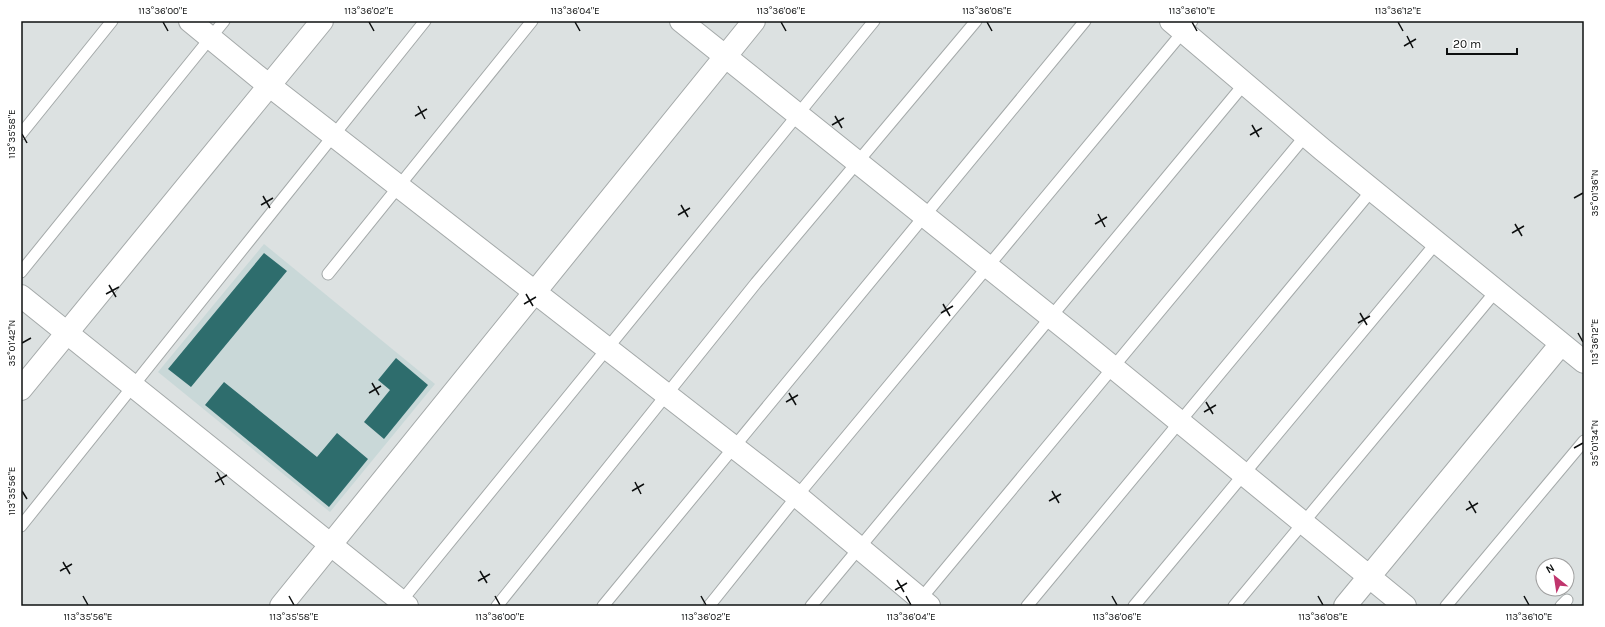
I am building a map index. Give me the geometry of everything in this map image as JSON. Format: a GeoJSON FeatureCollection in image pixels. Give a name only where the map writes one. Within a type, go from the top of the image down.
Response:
{"type":"FeatureCollection","features":[{"type":"Feature","properties":{"kind":"street"},"geometry":{"type":"LineString","coordinates":[[190,21],[269,85],[797,496],[859,548],[921,604]]}},
{"type":"Feature","properties":{"kind":"street"},"geometry":{"type":"LineString","coordinates":[[21,389],[322,21]]}},
{"type":"Feature","properties":{"kind":"street"},"geometry":{"type":"LineString","coordinates":[[681,21],[1113,367],[1404,606]]}},
{"type":"Feature","properties":{"kind":"street"},"geometry":{"type":"LineString","coordinates":[[281,606],[754,21]]}},
{"type":"Feature","properties":{"kind":"street"},"geometry":{"type":"LineString","coordinates":[[1182,25],[1245,83],[1306,135],[1584,362]]}},
{"type":"Feature","properties":{"kind":"street"},"geometry":{"type":"LineString","coordinates":[[21,296],[331,544],[402,604]]}},
{"type":"Feature","properties":{"kind":"street"},"geometry":{"type":"LineString","coordinates":[[1345,606],[1561,344]]}},
{"type":"Feature","properties":{"kind":"lane"},"geometry":{"type":"LineString","coordinates":[[21,134],[112,21]]}},
{"type":"Feature","properties":{"kind":"lane"},"geometry":{"type":"LineString","coordinates":[[21,272],[224,21]]}},
{"type":"Feature","properties":{"kind":"lane"},"geometry":{"type":"LineString","coordinates":[[21,526],[424,21]]}},
{"type":"Feature","properties":{"kind":"lane"},"geometry":{"type":"LineString","coordinates":[[328,274],[532,21]]}},
{"type":"Feature","properties":{"kind":"lane"},"geometry":{"type":"LineString","coordinates":[[402,604],[607,348],[874,21]]}},
{"type":"Feature","properties":{"kind":"lane"},"geometry":{"type":"LineString","coordinates":[[497,606],[756,283],[976,21]]}},
{"type":"Feature","properties":{"kind":"lane"},"geometry":{"type":"LineString","coordinates":[[603,606],[1085,21]]}},
{"type":"Feature","properties":{"kind":"lane"},"geometry":{"type":"LineString","coordinates":[[709,606],[797,496],[988,266],[1182,25]]}},
{"type":"Feature","properties":{"kind":"lane"},"geometry":{"type":"LineString","coordinates":[[811,606],[1245,83]]}},
{"type":"Feature","properties":{"kind":"lane"},"geometry":{"type":"LineString","coordinates":[[921,604],[1113,367],[1306,135]]}},
{"type":"Feature","properties":{"kind":"lane"},"geometry":{"type":"LineString","coordinates":[[1027,606],[1372,190]]}},
{"type":"Feature","properties":{"kind":"lane"},"geometry":{"type":"LineString","coordinates":[[1134,606],[1437,242]]}},
{"type":"Feature","properties":{"kind":"lane"},"geometry":{"type":"LineString","coordinates":[[1234,606],[1496,291]]}},
{"type":"Feature","properties":{"kind":"lane"},"geometry":{"type":"LineString","coordinates":[[1446,606],[1584,441]]}},
{"type":"Feature","properties":{"kind":"shaded area"},"geometry":{"type":"Polygon","coordinates":[[[264,244],[435,384],[330,512],[158,372],[264,244]]]}},
{"type":"Feature","properties":{"kind":"building"},"geometry":{"type":"Polygon","coordinates":[[[264,253],[287,271],[191,387],[168,369],[264,253]]]}},
{"type":"Feature","properties":{"kind":"building"},"geometry":{"type":"Polygon","coordinates":[[[396,358],[428,385],[384,439],[364,422],[390,390],[378,380],[396,358]]]}},
{"type":"Feature","properties":{"kind":"building"},"geometry":{"type":"Polygon","coordinates":[[[224,382],[317,457],[337,433],[368,459],[329,507],[205,405],[224,382]]]}}]}
